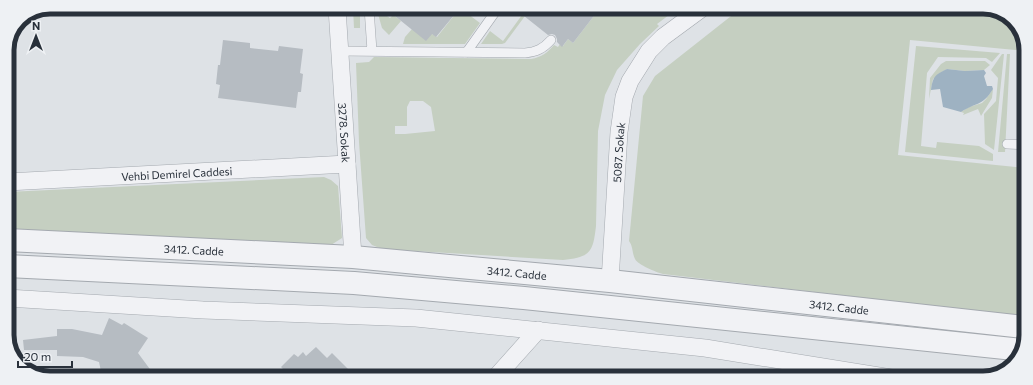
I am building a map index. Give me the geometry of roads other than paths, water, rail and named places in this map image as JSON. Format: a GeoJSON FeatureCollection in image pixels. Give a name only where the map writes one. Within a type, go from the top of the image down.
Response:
{"type":"FeatureCollection","features":[{"type":"Feature","properties":{"kind":"street","name":"3278. Sokak"},"geometry":{"type":"LineString","coordinates":[[337,14],[353,257]]}},
{"type":"Feature","properties":{"kind":"street","name":"5087. Sokak"},"geometry":{"type":"LineString","coordinates":[[610,281],[619,132],[624,97],[638,66],[649,51],[663,37],[694,14]]}},
{"type":"Feature","properties":{"kind":"street","name":"Vehbi Demirel Caddesi"},"geometry":{"type":"LineString","coordinates":[[14,182],[347,164]]}},
{"type":"Feature","properties":{"kind":"street","name":"3412. Cadde"},"geometry":{"type":"LineString","coordinates":[[14,240],[353,257],[610,281],[1019,326]]}},
{"type":"Feature","properties":{"kind":"street"},"geometry":{"type":"LineString","coordinates":[[353,257],[354,283]]}},
{"type":"Feature","properties":{"kind":"street"},"geometry":{"type":"LineString","coordinates":[[14,266],[354,283],[532,298],[1016,349]]}},
{"type":"Feature","properties":{"kind":"street"},"geometry":{"type":"LineString","coordinates":[[14,298],[203,310],[416,318],[705,348],[848,371]]}},
{"type":"Feature","properties":{"kind":"street"},"geometry":{"type":"LineString","coordinates":[[501,371],[538,330]]}},
{"type":"Feature","properties":{"kind":"lane"},"geometry":{"type":"LineString","coordinates":[[369,14],[372,51]]}},
{"type":"Feature","properties":{"kind":"lane"},"geometry":{"type":"LineString","coordinates":[[466,53],[494,14]]}},
{"type":"Feature","properties":{"kind":"lane"},"geometry":{"type":"LineString","coordinates":[[340,51],[525,54],[542,49],[551,40]]}},
{"type":"Feature","properties":{"kind":"lane"},"geometry":{"type":"LineString","coordinates":[[1007,144],[1019,145]]}},
{"type":"Feature","properties":{"kind":"water"},"geometry":{"type":"Polygon","coordinates":[[[947,69],[965,71],[984,70],[986,73],[984,76],[987,86],[992,86],[993,89],[982,102],[961,112],[943,107],[940,89],[931,90],[935,76],[947,69]]]}}]}
